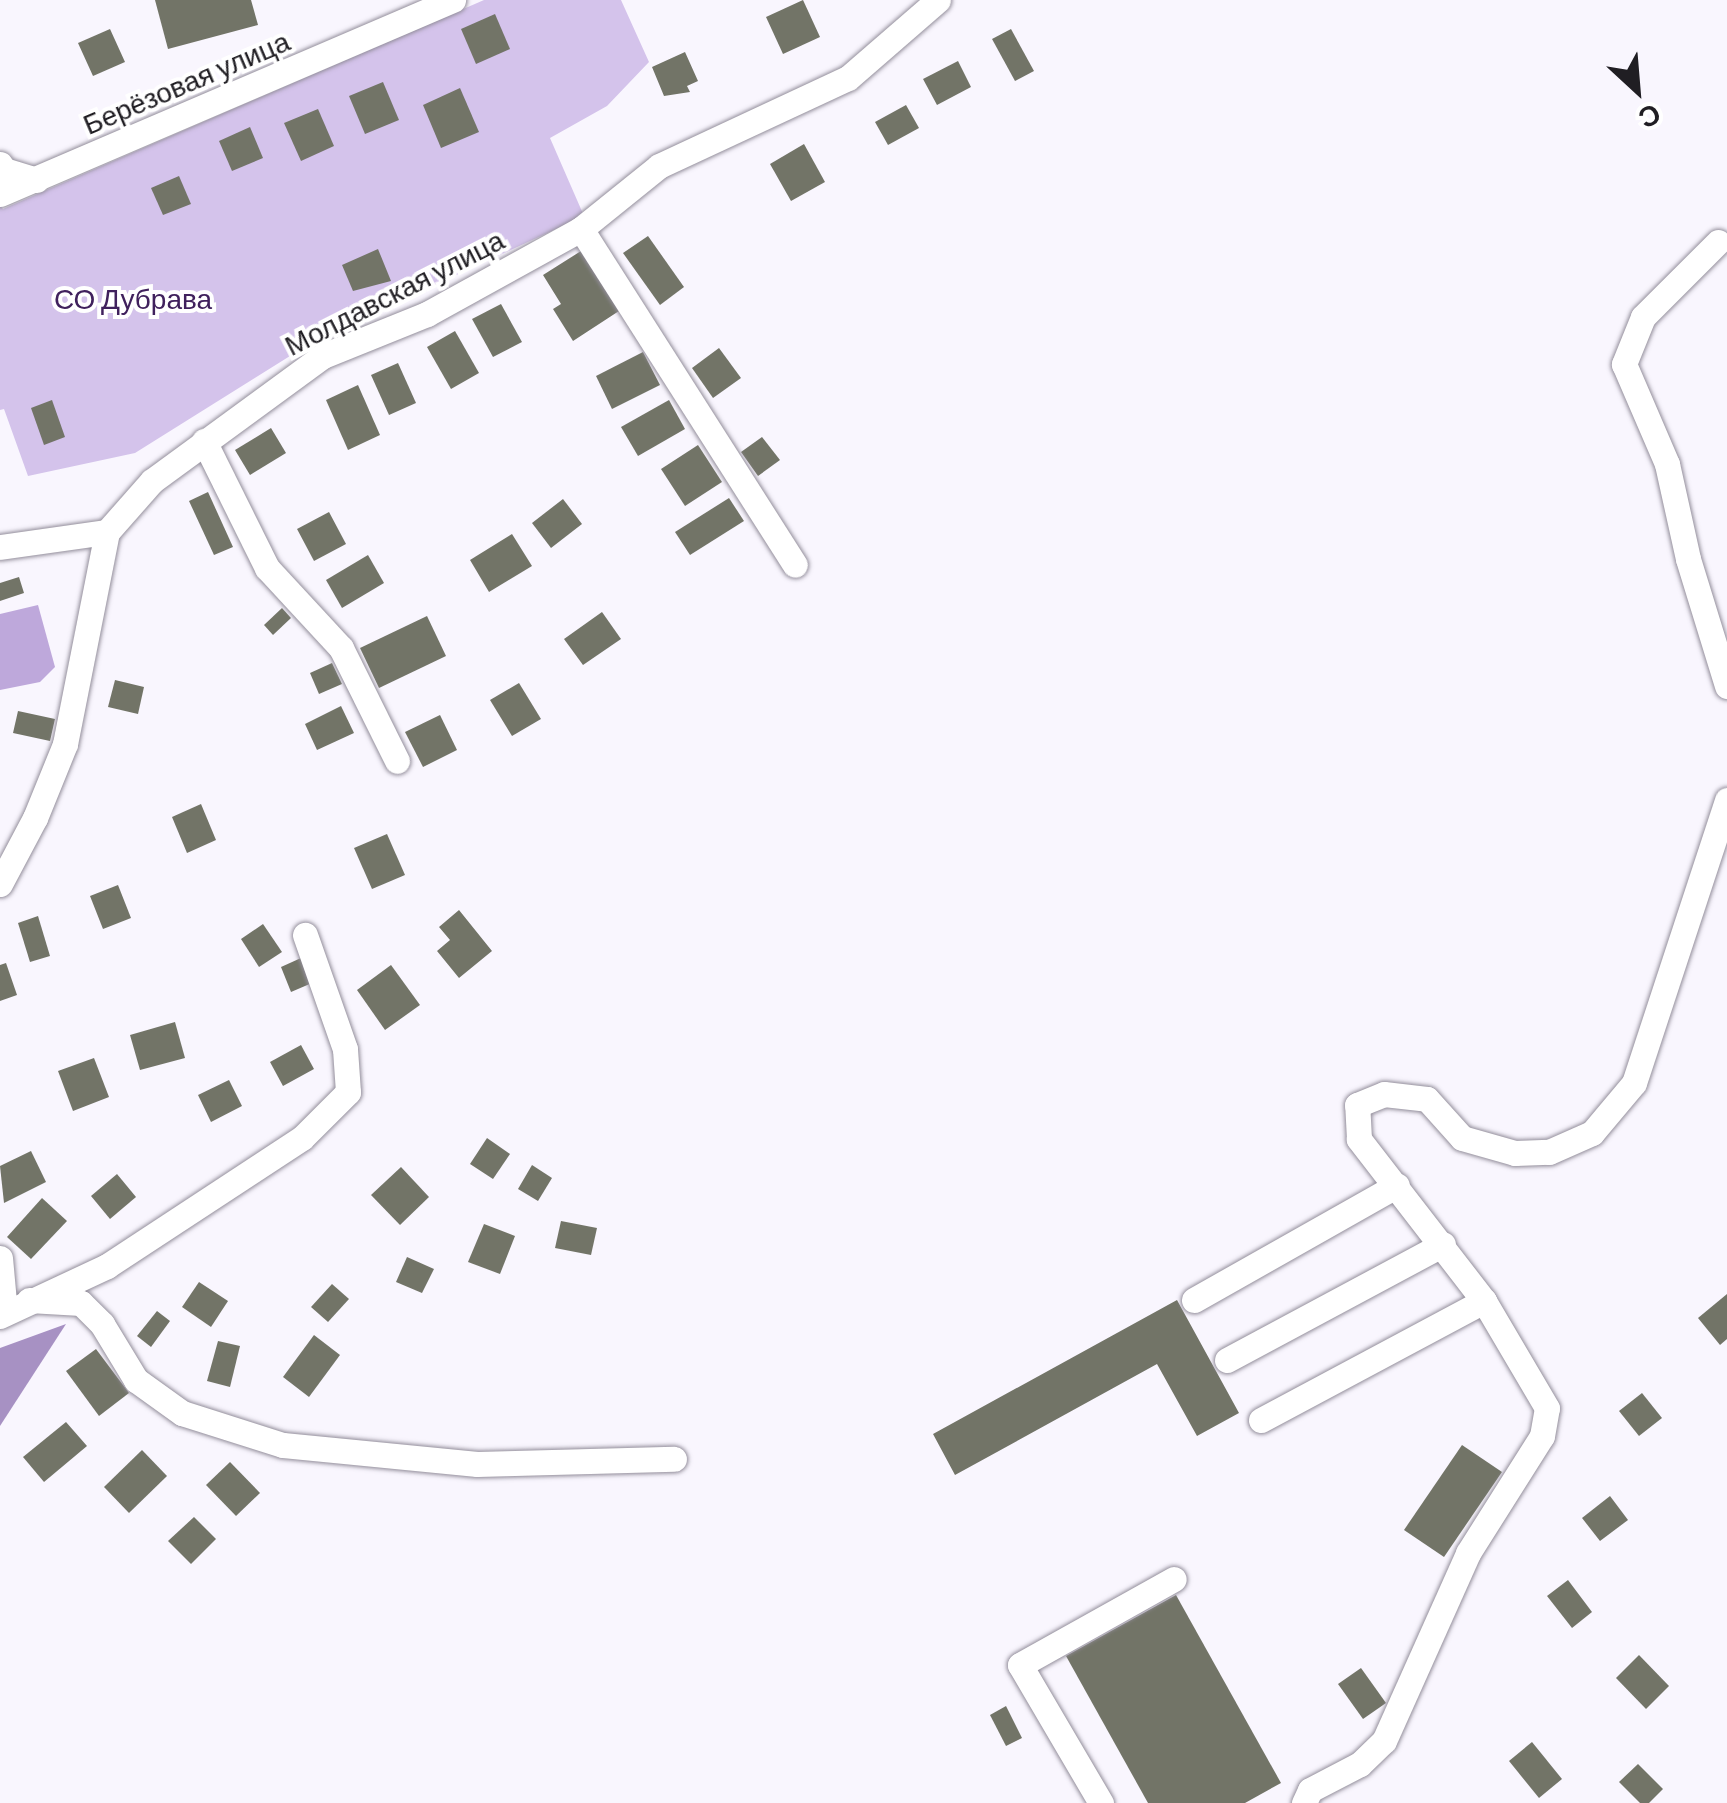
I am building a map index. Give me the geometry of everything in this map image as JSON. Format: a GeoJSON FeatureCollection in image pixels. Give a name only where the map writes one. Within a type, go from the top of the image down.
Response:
{"type":"FeatureCollection","features":[{"type":"Feature","properties":{"kind":"street","name":"Берёзовая улица"},"geometry":{"type":"LineString","coordinates":[[0,194],[454,0]]}},
{"type":"Feature","properties":{"kind":"street","name":"Молдавская улица"},"geometry":{"type":"LineString","coordinates":[[0,884],[35,818],[65,744],[108,532],[152,481],[323,356],[427,314],[581,229],[659,166],[848,78],[938,0]]}},
{"type":"Feature","properties":{"kind":"street"},"geometry":{"type":"LineString","coordinates":[[0,164],[4,170],[37,180]]}},
{"type":"Feature","properties":{"kind":"street"},"geometry":{"type":"LineString","coordinates":[[581,229],[795,564]]}},
{"type":"Feature","properties":{"kind":"street"},"geometry":{"type":"LineString","coordinates":[[1718,242],[1644,317],[1624,364],[1667,464],[1688,559],[1727,686]]}},
{"type":"Feature","properties":{"kind":"street"},"geometry":{"type":"LineString","coordinates":[[204,440],[267,568],[341,648],[397,761]]}},
{"type":"Feature","properties":{"kind":"street"},"geometry":{"type":"LineString","coordinates":[[0,548],[108,532]]}},
{"type":"Feature","properties":{"kind":"street"},"geometry":{"type":"LineString","coordinates":[[1304,1803],[1310,1790],[1360,1764],[1384,1741],[1468,1553],[1542,1436],[1546,1408],[1484,1301],[1359,1139],[1357,1106],[1384,1094],[1428,1099],[1462,1138],[1515,1153],[1549,1152],[1592,1133],[1634,1083],[1665,977],[1727,800]]}},
{"type":"Feature","properties":{"kind":"street"},"geometry":{"type":"LineString","coordinates":[[0,1258],[3,1314],[107,1266],[302,1138],[348,1092],[345,1049],[304,935]]}},
{"type":"Feature","properties":{"kind":"street"},"geometry":{"type":"LineString","coordinates":[[1194,1300],[1397,1185]]}},
{"type":"Feature","properties":{"kind":"street"},"geometry":{"type":"LineString","coordinates":[[1227,1360],[1443,1244]]}},
{"type":"Feature","properties":{"kind":"street"},"geometry":{"type":"LineString","coordinates":[[29,1300],[81,1303],[102,1324],[136,1380],[182,1413],[283,1444],[476,1464],[674,1459]]}},
{"type":"Feature","properties":{"kind":"street"},"geometry":{"type":"LineString","coordinates":[[1261,1420],[1484,1301]]}},
{"type":"Feature","properties":{"kind":"street"},"geometry":{"type":"LineString","coordinates":[[1101,1803],[1020,1665],[1174,1579]]}},
{"type":"Feature","properties":{"kind":"green space","name":"СО Дубрава"},"geometry":{"type":"Polygon","coordinates":[[[484,0],[621,0],[649,62],[607,106],[550,138],[584,216],[314,341],[135,453],[28,476],[4,409],[0,410],[0,205],[3,209],[484,0]]]}},
{"type":"Feature","properties":{"kind":"shaded area"},"geometry":{"type":"Polygon","coordinates":[[[38,605],[55,667],[40,682],[0,690],[0,614],[38,605]]]}},
{"type":"Feature","properties":{"kind":"shaded area"},"geometry":{"type":"Polygon","coordinates":[[[66,1324],[0,1426],[0,1348],[66,1324]]]}},
{"type":"Feature","properties":{"kind":"building"},"geometry":{"type":"Polygon","coordinates":[[[155,0],[251,0],[258,25],[168,49],[155,0]]]}},
{"type":"Feature","properties":{"kind":"building"},"geometry":{"type":"Polygon","coordinates":[[[803,0],[820,37],[783,54],[766,17],[803,0]]]}},
{"type":"Feature","properties":{"kind":"building"},"geometry":{"type":"Polygon","coordinates":[[[495,14],[510,49],[476,64],[461,29],[495,14]]]}},
{"type":"Feature","properties":{"kind":"building"},"geometry":{"type":"Polygon","coordinates":[[[110,29],[125,62],[93,76],[78,43],[110,29]]]}},
{"type":"Feature","properties":{"kind":"building"},"geometry":{"type":"Polygon","coordinates":[[[1011,29],[1034,71],[1015,81],[992,39],[1011,29]]]}},
{"type":"Feature","properties":{"kind":"building"},"geometry":{"type":"Polygon","coordinates":[[[685,52],[698,81],[687,86],[690,92],[664,96],[652,67],[685,52]]]}},
{"type":"Feature","properties":{"kind":"building"},"geometry":{"type":"Polygon","coordinates":[[[958,61],[971,87],[937,105],[923,79],[958,61]]]}},
{"type":"Feature","properties":{"kind":"building"},"geometry":{"type":"Polygon","coordinates":[[[383,82],[399,120],[365,134],[349,96],[383,82]]]}},
{"type":"Feature","properties":{"kind":"building"},"geometry":{"type":"Polygon","coordinates":[[[460,88],[479,132],[441,148],[423,105],[460,88]]]}},
{"type":"Feature","properties":{"kind":"building"},"geometry":{"type":"Polygon","coordinates":[[[906,105],[919,128],[888,145],[875,122],[906,105]]]}},
{"type":"Feature","properties":{"kind":"building"},"geometry":{"type":"Polygon","coordinates":[[[318,109],[334,146],[301,161],[284,123],[318,109]]]}},
{"type":"Feature","properties":{"kind":"building"},"geometry":{"type":"Polygon","coordinates":[[[250,127],[263,158],[232,171],[219,141],[250,127]]]}},
{"type":"Feature","properties":{"kind":"building"},"geometry":{"type":"Polygon","coordinates":[[[804,144],[825,182],[791,201],[770,164],[804,144]]]}},
{"type":"Feature","properties":{"kind":"building"},"geometry":{"type":"Polygon","coordinates":[[[179,176],[191,204],[163,215],[151,188],[179,176]]]}},
{"type":"Feature","properties":{"kind":"building"},"geometry":{"type":"Polygon","coordinates":[[[648,236],[684,287],[660,305],[623,253],[648,236]]]}},
{"type":"Feature","properties":{"kind":"building"},"geometry":{"type":"Polygon","coordinates":[[[378,249],[391,281],[353,291],[342,265],[378,249]]]}},
{"type":"Feature","properties":{"kind":"building"},"geometry":{"type":"Polygon","coordinates":[[[581,251],[619,311],[573,341],[553,309],[561,304],[543,275],[581,251]]]}},
{"type":"Feature","properties":{"kind":"building"},"geometry":{"type":"Polygon","coordinates":[[[501,304],[522,342],[493,357],[472,319],[501,304]]]}},
{"type":"Feature","properties":{"kind":"building"},"geometry":{"type":"Polygon","coordinates":[[[455,331],[479,373],[451,389],[427,347],[455,331]]]}},
{"type":"Feature","properties":{"kind":"building"},"geometry":{"type":"Polygon","coordinates":[[[719,348],[741,378],[713,398],[692,368],[719,348]]]}},
{"type":"Feature","properties":{"kind":"building"},"geometry":{"type":"Polygon","coordinates":[[[643,352],[660,385],[612,409],[596,376],[643,352]]]}},
{"type":"Feature","properties":{"kind":"building"},"geometry":{"type":"Polygon","coordinates":[[[398,363],[416,403],[389,415],[371,375],[398,363]]]}},
{"type":"Feature","properties":{"kind":"building"},"geometry":{"type":"Polygon","coordinates":[[[358,385],[380,435],[348,450],[326,400],[358,385]]]}},
{"type":"Feature","properties":{"kind":"building"},"geometry":{"type":"Polygon","coordinates":[[[52,400],[65,437],[44,445],[31,408],[52,400]]]}},
{"type":"Feature","properties":{"kind":"building"},"geometry":{"type":"Polygon","coordinates":[[[669,400],[685,429],[638,456],[621,427],[669,400]]]}},
{"type":"Feature","properties":{"kind":"building"},"geometry":{"type":"Polygon","coordinates":[[[271,428],[286,453],[250,475],[235,450],[271,428]]]}},
{"type":"Feature","properties":{"kind":"building"},"geometry":{"type":"Polygon","coordinates":[[[762,437],[780,460],[758,476],[741,452],[762,437]]]}},
{"type":"Feature","properties":{"kind":"building"},"geometry":{"type":"Polygon","coordinates":[[[698,445],[722,482],[685,506],[661,469],[698,445]]]}},
{"type":"Feature","properties":{"kind":"building"},"geometry":{"type":"Polygon","coordinates":[[[208,492],[233,547],[214,555],[189,501],[208,492]]]}},
{"type":"Feature","properties":{"kind":"building"},"geometry":{"type":"Polygon","coordinates":[[[729,498],[744,521],[690,555],[675,532],[729,498]]]}},
{"type":"Feature","properties":{"kind":"building"},"geometry":{"type":"Polygon","coordinates":[[[563,499],[582,524],[551,548],[532,523],[563,499]]]}},
{"type":"Feature","properties":{"kind":"building"},"geometry":{"type":"Polygon","coordinates":[[[329,512],[346,544],[314,561],[297,529],[329,512]]]}},
{"type":"Feature","properties":{"kind":"building"},"geometry":{"type":"Polygon","coordinates":[[[512,534],[532,566],[489,592],[470,560],[512,534]]]}},
{"type":"Feature","properties":{"kind":"building"},"geometry":{"type":"Polygon","coordinates":[[[368,555],[384,583],[342,608],[326,580],[368,555]]]}},
{"type":"Feature","properties":{"kind":"building"},"geometry":{"type":"Polygon","coordinates":[[[19,577],[24,593],[0,601],[0,583],[19,577]]]}},
{"type":"Feature","properties":{"kind":"building"},"geometry":{"type":"Polygon","coordinates":[[[282,608],[291,618],[273,635],[264,625],[282,608]]]}},
{"type":"Feature","properties":{"kind":"building"},"geometry":{"type":"Polygon","coordinates":[[[602,612],[621,639],[583,665],[564,639],[602,612]]]}},
{"type":"Feature","properties":{"kind":"building"},"geometry":{"type":"Polygon","coordinates":[[[427,616],[446,656],[379,688],[360,648],[427,616]]]}},
{"type":"Feature","properties":{"kind":"building"},"geometry":{"type":"Polygon","coordinates":[[[332,663],[342,684],[319,694],[310,673],[332,663]]]}},
{"type":"Feature","properties":{"kind":"building"},"geometry":{"type":"Polygon","coordinates":[[[115,680],[144,687],[138,714],[108,707],[115,680]]]}},
{"type":"Feature","properties":{"kind":"building"},"geometry":{"type":"Polygon","coordinates":[[[519,683],[541,719],[512,736],[490,700],[519,683]]]}},
{"type":"Feature","properties":{"kind":"building"},"geometry":{"type":"Polygon","coordinates":[[[341,706],[354,733],[317,750],[305,724],[341,706]]]}},
{"type":"Feature","properties":{"kind":"building"},"geometry":{"type":"Polygon","coordinates":[[[18,711],[55,719],[50,741],[13,733],[18,711]]]}},
{"type":"Feature","properties":{"kind":"building"},"geometry":{"type":"Polygon","coordinates":[[[440,715],[457,750],[423,767],[405,732],[440,715]]]}},
{"type":"Feature","properties":{"kind":"building"},"geometry":{"type":"Polygon","coordinates":[[[201,804],[216,840],[187,853],[172,817],[201,804]]]}},
{"type":"Feature","properties":{"kind":"building"},"geometry":{"type":"Polygon","coordinates":[[[387,834],[405,875],[372,889],[354,848],[387,834]]]}},
{"type":"Feature","properties":{"kind":"building"},"geometry":{"type":"Polygon","coordinates":[[[118,885],[131,918],[103,929],[90,896],[118,885]]]}},
{"type":"Feature","properties":{"kind":"building"},"geometry":{"type":"Polygon","coordinates":[[[459,910],[492,951],[459,978],[437,951],[450,940],[439,927],[459,910]]]}},
{"type":"Feature","properties":{"kind":"building"},"geometry":{"type":"Polygon","coordinates":[[[38,916],[50,956],[30,962],[18,923],[38,916]]]}},
{"type":"Feature","properties":{"kind":"building"},"geometry":{"type":"Polygon","coordinates":[[[263,924],[282,952],[259,967],[241,939],[263,924]]]}},
{"type":"Feature","properties":{"kind":"building"},"geometry":{"type":"Polygon","coordinates":[[[301,958],[312,983],[291,992],[281,967],[301,958]]]}},
{"type":"Feature","properties":{"kind":"building"},"geometry":{"type":"Polygon","coordinates":[[[6,963],[17,995],[0,1001],[0,965],[6,963]]]}},
{"type":"Feature","properties":{"kind":"building"},"geometry":{"type":"Polygon","coordinates":[[[391,965],[420,1005],[385,1030],[357,990],[391,965]]]}},
{"type":"Feature","properties":{"kind":"building"},"geometry":{"type":"Polygon","coordinates":[[[175,1022],[185,1058],[140,1070],[130,1035],[175,1022]]]}},
{"type":"Feature","properties":{"kind":"building"},"geometry":{"type":"Polygon","coordinates":[[[301,1045],[314,1069],[283,1086],[270,1062],[301,1045]]]}},
{"type":"Feature","properties":{"kind":"building"},"geometry":{"type":"Polygon","coordinates":[[[94,1058],[109,1097],[73,1111],[58,1071],[94,1058]]]}},
{"type":"Feature","properties":{"kind":"building"},"geometry":{"type":"Polygon","coordinates":[[[229,1080],[242,1106],[211,1122],[198,1095],[229,1080]]]}},
{"type":"Feature","properties":{"kind":"building"},"geometry":{"type":"Polygon","coordinates":[[[487,1138],[510,1154],[493,1179],[470,1164],[487,1138]]]}},
{"type":"Feature","properties":{"kind":"building"},"geometry":{"type":"Polygon","coordinates":[[[31,1151],[46,1182],[4,1203],[0,1166],[31,1151]]]}},
{"type":"Feature","properties":{"kind":"building"},"geometry":{"type":"Polygon","coordinates":[[[532,1165],[552,1178],[538,1201],[518,1189],[532,1165]]]}},
{"type":"Feature","properties":{"kind":"building"},"geometry":{"type":"Polygon","coordinates":[[[401,1167],[429,1197],[400,1225],[371,1195],[401,1167]]]}},
{"type":"Feature","properties":{"kind":"building"},"geometry":{"type":"Polygon","coordinates":[[[117,1174],[136,1197],[110,1219],[91,1196],[117,1174]]]}},
{"type":"Feature","properties":{"kind":"building"},"geometry":{"type":"Polygon","coordinates":[[[42,1198],[67,1221],[31,1259],[7,1237],[42,1198]]]}},
{"type":"Feature","properties":{"kind":"building"},"geometry":{"type":"Polygon","coordinates":[[[561,1221],[597,1228],[591,1255],[555,1248],[561,1221]]]}},
{"type":"Feature","properties":{"kind":"building"},"geometry":{"type":"Polygon","coordinates":[[[484,1224],[515,1236],[500,1274],[468,1262],[484,1224]]]}},
{"type":"Feature","properties":{"kind":"building"},"geometry":{"type":"Polygon","coordinates":[[[407,1257],[434,1269],[422,1293],[396,1282],[407,1257]]]}},
{"type":"Feature","properties":{"kind":"building"},"geometry":{"type":"Polygon","coordinates":[[[199,1282],[228,1301],[211,1327],[182,1307],[199,1282]]]}},
{"type":"Feature","properties":{"kind":"building"},"geometry":{"type":"Polygon","coordinates":[[[332,1284],[349,1299],[328,1322],[311,1307],[332,1284]]]}},
{"type":"Feature","properties":{"kind":"building"},"geometry":{"type":"Polygon","coordinates":[[[1727,1294],[1727,1339],[1720,1345],[1698,1318],[1727,1294]]]}},
{"type":"Feature","properties":{"kind":"building"},"geometry":{"type":"Polygon","coordinates":[[[1177,1300],[1239,1413],[1197,1436],[1157,1364],[955,1475],[933,1434],[1177,1300]]]}},
{"type":"Feature","properties":{"kind":"building"},"geometry":{"type":"Polygon","coordinates":[[[157,1311],[170,1321],[151,1347],[137,1336],[157,1311]]]}},
{"type":"Feature","properties":{"kind":"building"},"geometry":{"type":"Polygon","coordinates":[[[314,1335],[340,1355],[309,1397],[283,1377],[314,1335]]]}},
{"type":"Feature","properties":{"kind":"building"},"geometry":{"type":"Polygon","coordinates":[[[218,1341],[240,1346],[230,1387],[207,1381],[218,1341]]]}},
{"type":"Feature","properties":{"kind":"building"},"geometry":{"type":"Polygon","coordinates":[[[96,1349],[129,1393],[99,1416],[66,1371],[96,1349]]]}},
{"type":"Feature","properties":{"kind":"building"},"geometry":{"type":"Polygon","coordinates":[[[1642,1393],[1662,1418],[1639,1436],[1619,1411],[1642,1393]]]}},
{"type":"Feature","properties":{"kind":"building"},"geometry":{"type":"Polygon","coordinates":[[[66,1422],[87,1446],[44,1482],[23,1457],[66,1422]]]}},
{"type":"Feature","properties":{"kind":"building"},"geometry":{"type":"Polygon","coordinates":[[[1462,1445],[1502,1472],[1444,1557],[1404,1530],[1462,1445]]]}},
{"type":"Feature","properties":{"kind":"building"},"geometry":{"type":"Polygon","coordinates":[[[142,1450],[167,1476],[129,1513],[104,1487],[142,1450]]]}},
{"type":"Feature","properties":{"kind":"building"},"geometry":{"type":"Polygon","coordinates":[[[230,1462],[260,1493],[236,1516],[206,1485],[230,1462]]]}},
{"type":"Feature","properties":{"kind":"building"},"geometry":{"type":"Polygon","coordinates":[[[1610,1496],[1628,1520],[1600,1541],[1582,1518],[1610,1496]]]}},
{"type":"Feature","properties":{"kind":"building"},"geometry":{"type":"Polygon","coordinates":[[[194,1517],[216,1539],[191,1564],[168,1541],[194,1517]]]}},
{"type":"Feature","properties":{"kind":"building"},"geometry":{"type":"Polygon","coordinates":[[[1568,1580],[1592,1612],[1572,1628],[1547,1596],[1568,1580]]]}},
{"type":"Feature","properties":{"kind":"building"},"geometry":{"type":"Polygon","coordinates":[[[1176,1595],[1281,1783],[1245,1803],[1148,1803],[1066,1656],[1176,1595]]]}},
{"type":"Feature","properties":{"kind":"building"},"geometry":{"type":"Polygon","coordinates":[[[1639,1655],[1669,1686],[1646,1709],[1616,1678],[1639,1655]]]}},
{"type":"Feature","properties":{"kind":"building"},"geometry":{"type":"Polygon","coordinates":[[[1361,1668],[1386,1703],[1363,1719],[1338,1684],[1361,1668]]]}},
{"type":"Feature","properties":{"kind":"building"},"geometry":{"type":"Polygon","coordinates":[[[1006,1706],[1022,1738],[1006,1746],[990,1715],[1006,1706]]]}},
{"type":"Feature","properties":{"kind":"building"},"geometry":{"type":"Polygon","coordinates":[[[1532,1742],[1562,1779],[1539,1798],[1509,1761],[1532,1742]]]}},
{"type":"Feature","properties":{"kind":"building"},"geometry":{"type":"Polygon","coordinates":[[[1638,1764],[1663,1789],[1649,1803],[1640,1803],[1619,1782],[1638,1764]]]}}]}
